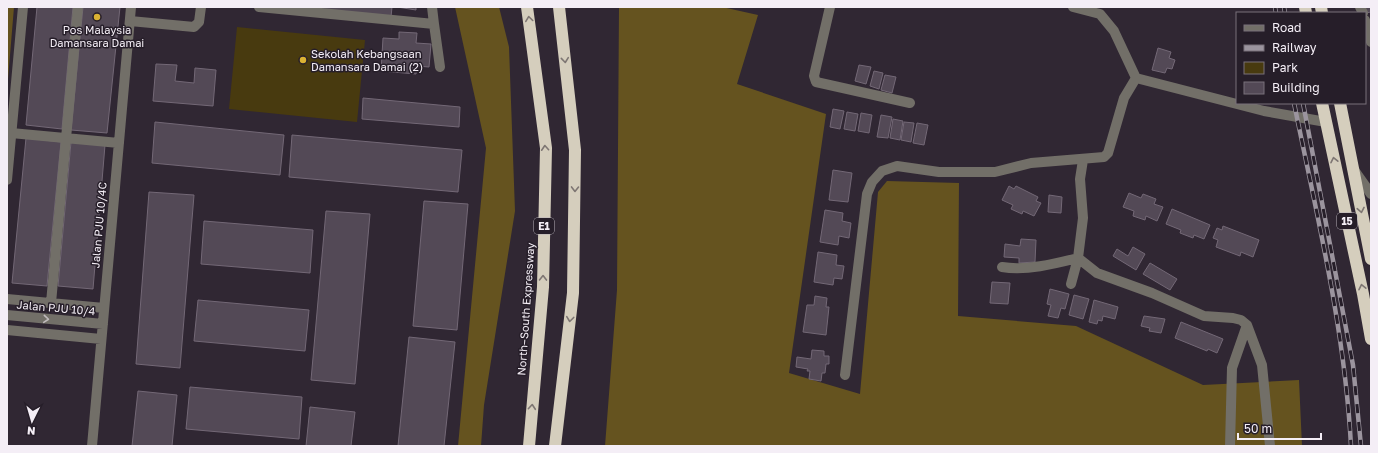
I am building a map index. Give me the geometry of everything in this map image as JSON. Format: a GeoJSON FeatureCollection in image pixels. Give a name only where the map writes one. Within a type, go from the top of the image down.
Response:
{"type":"FeatureCollection","features":[{"type":"Feature","properties":{"kind":"highway","name":"North–South Expressway"},"geometry":{"type":"LineString","coordinates":[[527,7],[546,148],[543,287],[529,446]]}},
{"type":"Feature","properties":{"kind":"highway"},"geometry":{"type":"LineString","coordinates":[[555,446],[573,293],[575,150],[559,7]]}},
{"type":"Feature","properties":{"kind":"highway","name":"15"},"geometry":{"type":"LineString","coordinates":[[1322,104],[1363,294],[1371,339]]}},
{"type":"Feature","properties":{"kind":"highway","name":"15"},"geometry":{"type":"LineString","coordinates":[[1340,104],[1371,259]]}},
{"type":"Feature","properties":{"kind":"street"},"geometry":{"type":"LineString","coordinates":[[7,180],[23,7]]}},
{"type":"Feature","properties":{"kind":"street"},"geometry":{"type":"LineString","coordinates":[[52,303],[78,7]]}},
{"type":"Feature","properties":{"kind":"street","name":"Jalan PJU 10/4C"},"geometry":{"type":"LineString","coordinates":[[92,446],[131,7]]}},
{"type":"Feature","properties":{"kind":"street"},"geometry":{"type":"LineString","coordinates":[[130,21],[194,26],[199,22],[202,7]]}},
{"type":"Feature","properties":{"kind":"street"},"geometry":{"type":"LineString","coordinates":[[259,7],[434,24]]}},
{"type":"Feature","properties":{"kind":"street"},"geometry":{"type":"LineString","coordinates":[[432,7],[440,67]]}},
{"type":"Feature","properties":{"kind":"street"},"geometry":{"type":"LineString","coordinates":[[830,7],[814,76],[816,82],[910,103]]}},
{"type":"Feature","properties":{"kind":"street"},"geometry":{"type":"LineString","coordinates":[[1072,7],[1100,14],[1114,31],[1136,78]]}},
{"type":"Feature","properties":{"kind":"street"},"geometry":{"type":"LineString","coordinates":[[1370,31],[1371,42]]}},
{"type":"Feature","properties":{"kind":"street"},"geometry":{"type":"LineString","coordinates":[[1136,78],[1236,104]]}},
{"type":"Feature","properties":{"kind":"street"},"geometry":{"type":"LineString","coordinates":[[844,375],[867,194],[872,182],[882,171],[897,166],[939,172],[995,172],[1031,163],[1101,158],[1106,156],[1124,98],[1136,78]]}},
{"type":"Feature","properties":{"kind":"street"},"geometry":{"type":"LineString","coordinates":[[1237,104],[1264,111],[1326,122]]}},
{"type":"Feature","properties":{"kind":"street"},"geometry":{"type":"LineString","coordinates":[[11,133],[119,143]]}},
{"type":"Feature","properties":{"kind":"street"},"geometry":{"type":"LineString","coordinates":[[1071,284],[1078,258],[1083,218],[1080,179],[1083,160]]}},
{"type":"Feature","properties":{"kind":"street"},"geometry":{"type":"LineString","coordinates":[[1353,169],[1371,194]]}},
{"type":"Feature","properties":{"kind":"street"},"geometry":{"type":"LineString","coordinates":[[1002,267],[1044,265],[1078,258],[1097,272],[1152,292],[1204,316],[1241,320],[1247,325],[1262,365],[1270,446]]}},
{"type":"Feature","properties":{"kind":"street"},"geometry":{"type":"LineString","coordinates":[[7,299],[104,308]]}},
{"type":"Feature","properties":{"kind":"street","name":"Jalan PJU 10/4"},"geometry":{"type":"LineString","coordinates":[[7,315],[103,324]]}},
{"type":"Feature","properties":{"kind":"street"},"geometry":{"type":"LineString","coordinates":[[1230,446],[1232,368],[1247,325]]}},
{"type":"Feature","properties":{"kind":"street"},"geometry":{"type":"LineString","coordinates":[[7,330],[101,339]]}},
{"type":"Feature","properties":{"kind":"green space"},"geometry":{"type":"Polygon","coordinates":[[[237,27],[365,40],[357,122],[229,109],[237,27]]]}},
{"type":"Feature","properties":{"kind":"shaded area"},"geometry":{"type":"Polygon","coordinates":[[[7,7],[14,7],[7,91],[7,7]]]}},
{"type":"Feature","properties":{"kind":"shaded area"},"geometry":{"type":"Polygon","coordinates":[[[455,7],[499,7],[509,47],[515,211],[484,405],[481,446],[458,446],[486,148],[455,7]]]}},
{"type":"Feature","properties":{"kind":"shaded area"},"geometry":{"type":"Polygon","coordinates":[[[619,7],[722,7],[758,15],[737,84],[826,114],[789,373],[860,394],[878,192],[887,181],[959,183],[958,316],[1076,326],[1203,385],[1299,380],[1302,446],[605,446],[617,290],[619,7]]]}},
{"type":"Feature","properties":{"kind":"building"},"geometry":{"type":"Polygon","coordinates":[[[37,7],[73,7],[62,129],[26,125],[37,7]]]}},
{"type":"Feature","properties":{"kind":"building"},"geometry":{"type":"Polygon","coordinates":[[[83,7],[120,7],[107,133],[71,130],[83,7]]]}},
{"type":"Feature","properties":{"kind":"building"},"geometry":{"type":"Polygon","coordinates":[[[317,7],[392,7],[391,17],[317,9],[317,7]]]}},
{"type":"Feature","properties":{"kind":"building"},"geometry":{"type":"Polygon","coordinates":[[[397,7],[416,7],[416,10],[397,7]]]}},
{"type":"Feature","properties":{"kind":"building"},"geometry":{"type":"Polygon","coordinates":[[[1364,7],[1371,7],[1371,12],[1366,12],[1364,7]]]}},
{"type":"Feature","properties":{"kind":"building"},"geometry":{"type":"Polygon","coordinates":[[[399,32],[417,33],[416,43],[431,44],[429,67],[417,66],[416,74],[381,71],[383,38],[399,39],[399,32]]]}},
{"type":"Feature","properties":{"kind":"building"},"geometry":{"type":"Polygon","coordinates":[[[1158,48],[1171,52],[1169,58],[1175,60],[1172,69],[1167,68],[1165,73],[1152,70],[1158,48]]]}},
{"type":"Feature","properties":{"kind":"building"},"geometry":{"type":"Polygon","coordinates":[[[156,64],[177,65],[175,81],[194,83],[195,68],[216,70],[213,106],[153,101],[156,64]]]}},
{"type":"Feature","properties":{"kind":"building"},"geometry":{"type":"Polygon","coordinates":[[[859,65],[871,67],[866,84],[855,81],[859,65]]]}},
{"type":"Feature","properties":{"kind":"building"},"geometry":{"type":"Polygon","coordinates":[[[874,71],[883,73],[879,89],[870,86],[874,71]]]}},
{"type":"Feature","properties":{"kind":"building"},"geometry":{"type":"Polygon","coordinates":[[[885,75],[896,77],[892,93],[881,90],[885,75]]]}},
{"type":"Feature","properties":{"kind":"building"},"geometry":{"type":"Polygon","coordinates":[[[363,98],[460,107],[459,127],[362,119],[363,98]]]}},
{"type":"Feature","properties":{"kind":"building"},"geometry":{"type":"Polygon","coordinates":[[[833,109],[844,111],[840,129],[830,127],[833,109]]]}},
{"type":"Feature","properties":{"kind":"building"},"geometry":{"type":"Polygon","coordinates":[[[847,112],[858,114],[855,131],[844,129],[847,112]]]}},
{"type":"Feature","properties":{"kind":"building"},"geometry":{"type":"Polygon","coordinates":[[[861,113],[872,115],[869,133],[858,131],[861,113]]]}},
{"type":"Feature","properties":{"kind":"building"},"geometry":{"type":"Polygon","coordinates":[[[881,115],[892,117],[888,138],[877,137],[881,115]]]}},
{"type":"Feature","properties":{"kind":"building"},"geometry":{"type":"Polygon","coordinates":[[[893,119],[903,121],[900,140],[890,138],[893,119]]]}},
{"type":"Feature","properties":{"kind":"building"},"geometry":{"type":"Polygon","coordinates":[[[155,122],[284,135],[280,175],[152,163],[155,122]]]}},
{"type":"Feature","properties":{"kind":"building"},"geometry":{"type":"Polygon","coordinates":[[[904,122],[914,123],[911,142],[901,140],[904,122]]]}},
{"type":"Feature","properties":{"kind":"building"},"geometry":{"type":"Polygon","coordinates":[[[917,123],[928,125],[924,145],[913,143],[917,123]]]}},
{"type":"Feature","properties":{"kind":"building"},"geometry":{"type":"Polygon","coordinates":[[[292,135],[462,150],[458,192],[289,177],[292,135]]]}},
{"type":"Feature","properties":{"kind":"building"},"geometry":{"type":"Polygon","coordinates":[[[26,138],[61,142],[47,286],[12,283],[26,138]]]}},
{"type":"Feature","properties":{"kind":"building"},"geometry":{"type":"Polygon","coordinates":[[[71,142],[105,145],[93,289],[58,286],[71,142]]]}},
{"type":"Feature","properties":{"kind":"building"},"geometry":{"type":"Polygon","coordinates":[[[833,170],[852,173],[848,202],[829,200],[833,170]]]}},
{"type":"Feature","properties":{"kind":"building"},"geometry":{"type":"Polygon","coordinates":[[[1009,186],[1014,189],[1016,186],[1038,197],[1036,201],[1041,203],[1034,216],[1023,211],[1022,214],[1011,209],[1013,205],[1002,200],[1009,186]]]}},
{"type":"Feature","properties":{"kind":"building"},"geometry":{"type":"Polygon","coordinates":[[[149,192],[194,195],[180,368],[136,364],[149,192]]]}},
{"type":"Feature","properties":{"kind":"building"},"geometry":{"type":"Polygon","coordinates":[[[1129,193],[1141,198],[1143,194],[1156,199],[1154,204],[1163,207],[1157,221],[1146,216],[1145,220],[1133,216],[1134,211],[1123,207],[1129,193]]]}},
{"type":"Feature","properties":{"kind":"building"},"geometry":{"type":"Polygon","coordinates":[[[1049,195],[1062,197],[1061,213],[1048,212],[1049,195]]]}},
{"type":"Feature","properties":{"kind":"building"},"geometry":{"type":"Polygon","coordinates":[[[424,201],[468,204],[457,330],[413,326],[424,201]]]}},
{"type":"Feature","properties":{"kind":"building"},"geometry":{"type":"Polygon","coordinates":[[[1172,209],[1210,225],[1204,239],[1194,235],[1193,238],[1180,233],[1181,230],[1166,224],[1172,209]]]}},
{"type":"Feature","properties":{"kind":"building"},"geometry":{"type":"Polygon","coordinates":[[[825,210],[843,213],[842,221],[851,223],[849,238],[839,236],[838,245],[820,242],[825,210]]]}},
{"type":"Feature","properties":{"kind":"building"},"geometry":{"type":"Polygon","coordinates":[[[326,211],[370,214],[355,384],[311,380],[326,211]]]}},
{"type":"Feature","properties":{"kind":"building"},"geometry":{"type":"Polygon","coordinates":[[[204,221],[313,230],[310,273],[201,264],[204,221]]]}},
{"type":"Feature","properties":{"kind":"building"},"geometry":{"type":"Polygon","coordinates":[[[1223,226],[1259,240],[1253,257],[1241,252],[1240,256],[1216,247],[1218,240],[1213,238],[1217,228],[1222,230],[1223,226]]]}},
{"type":"Feature","properties":{"kind":"building"},"geometry":{"type":"Polygon","coordinates":[[[1021,239],[1036,240],[1035,262],[1019,263],[1019,258],[1004,257],[1005,244],[1020,246],[1021,239]]]}},
{"type":"Feature","properties":{"kind":"building"},"geometry":{"type":"Polygon","coordinates":[[[1133,247],[1145,254],[1136,270],[1113,256],[1117,249],[1128,256],[1133,247]]]}},
{"type":"Feature","properties":{"kind":"building"},"geometry":{"type":"Polygon","coordinates":[[[818,252],[837,255],[836,265],[844,266],[842,279],[834,278],[833,285],[814,282],[818,252]]]}},
{"type":"Feature","properties":{"kind":"building"},"geometry":{"type":"Polygon","coordinates":[[[1150,263],[1177,279],[1170,290],[1143,274],[1150,263]]]}},
{"type":"Feature","properties":{"kind":"building"},"geometry":{"type":"Polygon","coordinates":[[[992,282],[1010,283],[1008,304],[990,303],[992,282]]]}},
{"type":"Feature","properties":{"kind":"building"},"geometry":{"type":"Polygon","coordinates":[[[1050,289],[1069,294],[1065,309],[1061,308],[1058,318],[1048,316],[1051,305],[1047,304],[1050,289]]]}},
{"type":"Feature","properties":{"kind":"building"},"geometry":{"type":"Polygon","coordinates":[[[1074,295],[1089,299],[1083,319],[1069,315],[1074,295]]]}},
{"type":"Feature","properties":{"kind":"building"},"geometry":{"type":"Polygon","coordinates":[[[815,296],[827,298],[826,307],[829,307],[826,335],[803,332],[807,305],[814,305],[815,296]]]}},
{"type":"Feature","properties":{"kind":"building"},"geometry":{"type":"Polygon","coordinates":[[[198,300],[309,310],[305,351],[194,341],[198,300]]]}},
{"type":"Feature","properties":{"kind":"building"},"geometry":{"type":"Polygon","coordinates":[[[1094,300],[1118,307],[1115,319],[1103,316],[1102,321],[1098,320],[1097,324],[1089,322],[1094,300]]]}},
{"type":"Feature","properties":{"kind":"building"},"geometry":{"type":"Polygon","coordinates":[[[1144,316],[1165,319],[1161,333],[1149,331],[1150,328],[1141,326],[1144,316]]]}},
{"type":"Feature","properties":{"kind":"building"},"geometry":{"type":"Polygon","coordinates":[[[1181,322],[1223,339],[1217,353],[1208,349],[1207,351],[1175,338],[1181,322]]]}},
{"type":"Feature","properties":{"kind":"building"},"geometry":{"type":"Polygon","coordinates":[[[409,337],[455,342],[444,446],[398,446],[409,337]]]}},
{"type":"Feature","properties":{"kind":"building"},"geometry":{"type":"Polygon","coordinates":[[[812,350],[824,351],[824,356],[829,356],[829,364],[826,364],[825,373],[822,373],[821,381],[809,379],[810,371],[807,371],[808,369],[796,367],[797,357],[811,359],[812,350]]]}},
{"type":"Feature","properties":{"kind":"building"},"geometry":{"type":"Polygon","coordinates":[[[190,387],[302,397],[299,439],[186,429],[190,387]]]}},
{"type":"Feature","properties":{"kind":"building"},"geometry":{"type":"Polygon","coordinates":[[[138,391],[177,395],[172,446],[132,446],[138,391]]]}},
{"type":"Feature","properties":{"kind":"building"},"geometry":{"type":"Polygon","coordinates":[[[310,407],[355,412],[351,446],[306,446],[310,407]]]}},
{"type":"Feature","properties":{"kind":"railway"},"geometry":{"type":"LineString","coordinates":[[1275,7],[1276,12]]}},
{"type":"Feature","properties":{"kind":"railway"},"geometry":{"type":"LineString","coordinates":[[1284,7],[1285,12]]}},
{"type":"Feature","properties":{"kind":"railway"},"geometry":{"type":"LineString","coordinates":[[1294,104],[1329,273],[1343,359],[1351,446]]}},
{"type":"Feature","properties":{"kind":"railway"},"geometry":{"type":"LineString","coordinates":[[1303,104],[1353,365],[1361,446]]}},
{"type":"Feature","properties":{"kind":"place","name":"Pos Malaysia Damansara Damai"},"geometry":{"type":"Point","coordinates":[97,17]}},
{"type":"Feature","properties":{"kind":"place","name":"Sekolah Kebangsaan Damansara Damai (2)"},"geometry":{"type":"Point","coordinates":[303,60]}}]}
